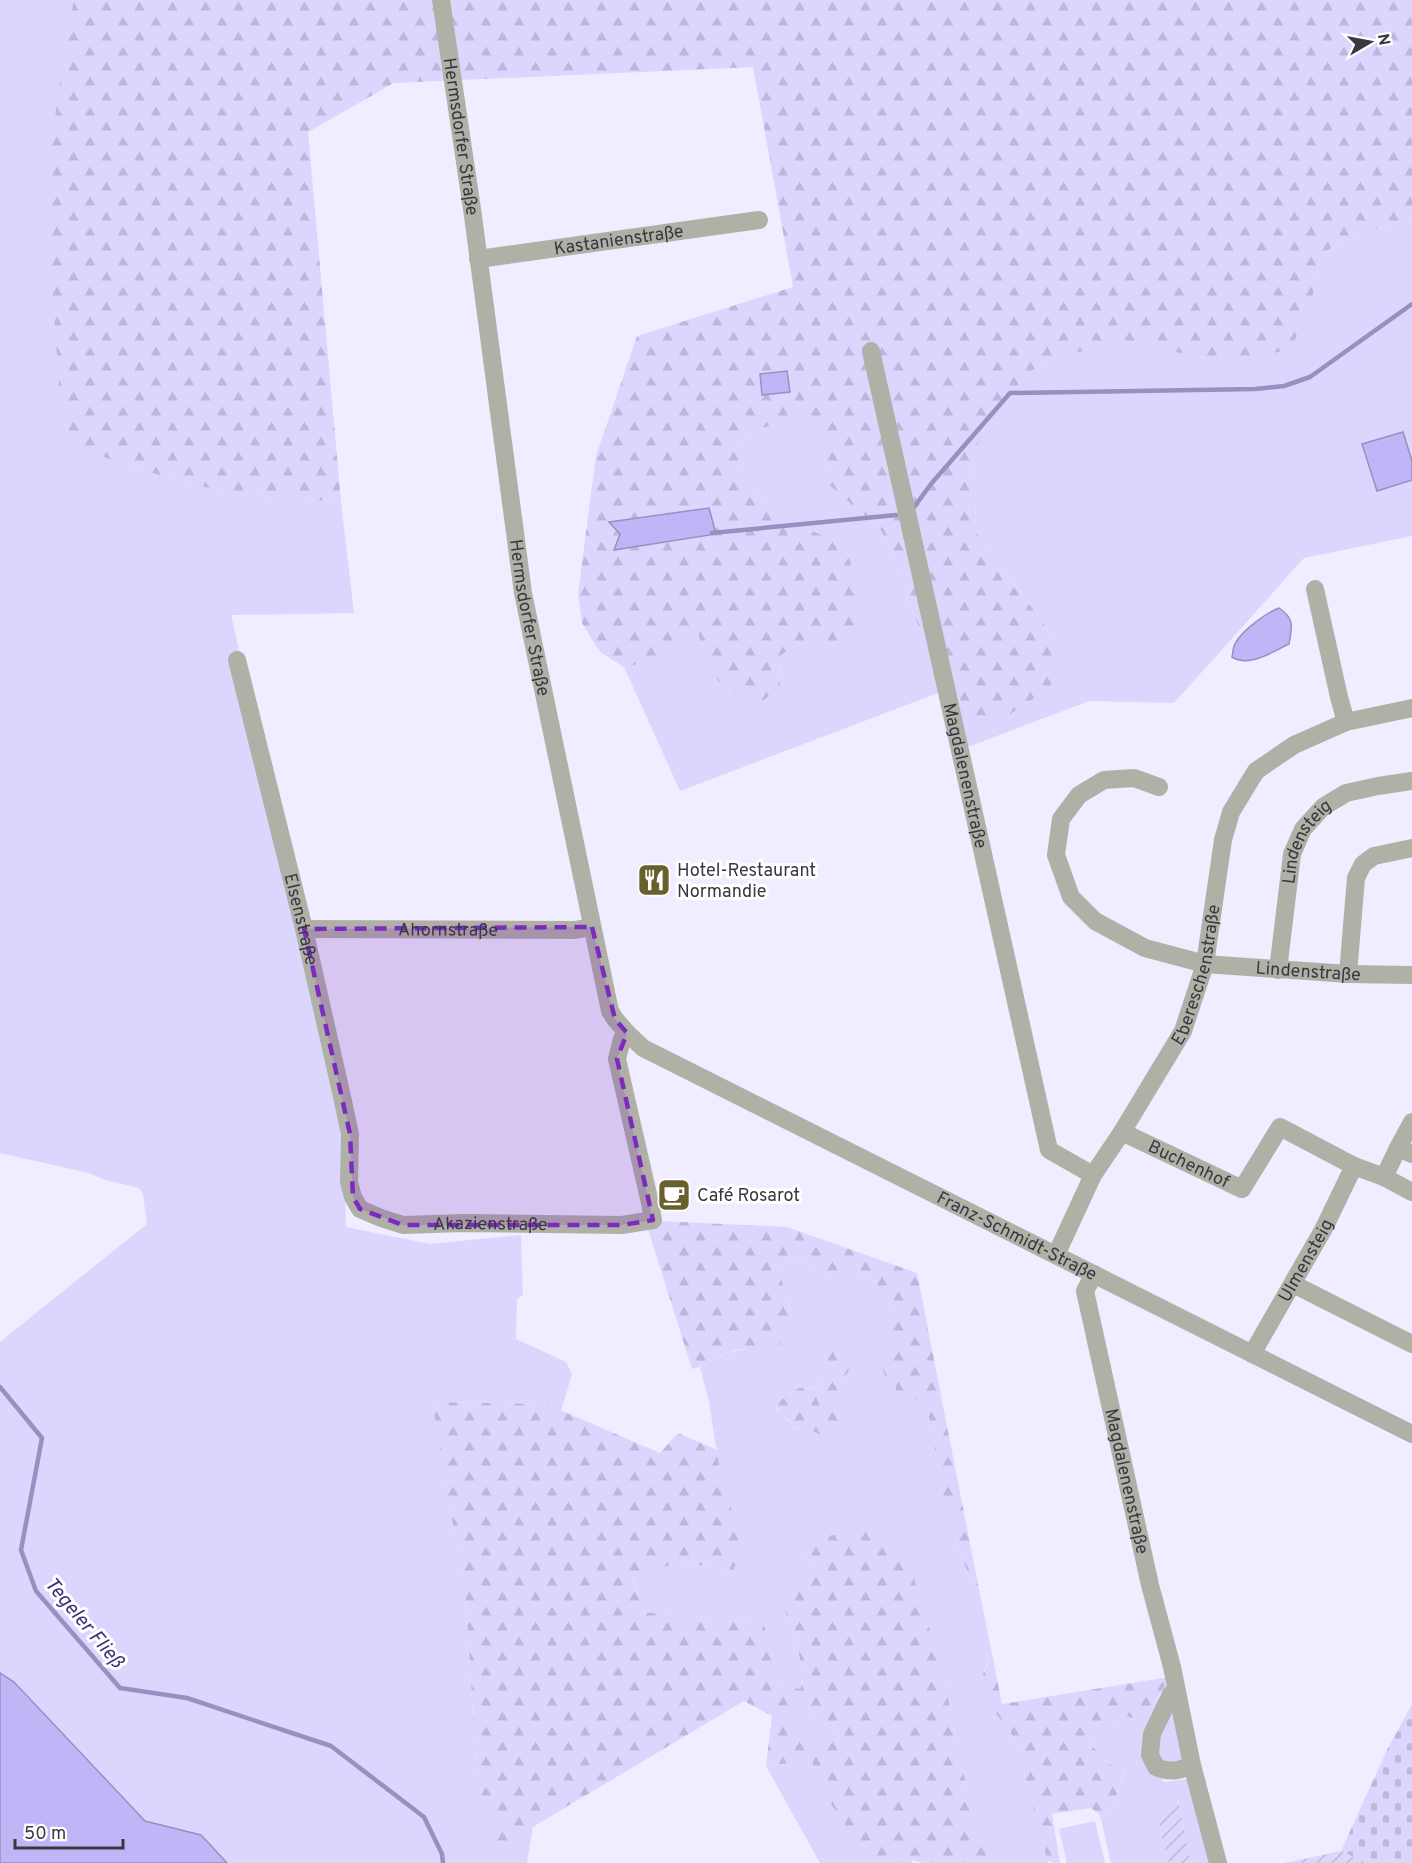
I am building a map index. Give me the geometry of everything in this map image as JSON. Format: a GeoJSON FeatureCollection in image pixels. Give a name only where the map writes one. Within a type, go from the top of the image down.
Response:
{"type":"FeatureCollection","features":[{"type":"Feature","properties":{"kind":"street","name":"Hermsdorfer Straße"},"geometry":{"type":"LineString","coordinates":[[441,0],[523,593],[610,1011],[627,1033]]}},
{"type":"Feature","properties":{"kind":"street","name":"Kastanienstraße"},"geometry":{"type":"LineString","coordinates":[[478,259],[759,220]]}},
{"type":"Feature","properties":{"kind":"street","name":"Magdalenenstraße"},"geometry":{"type":"LineString","coordinates":[[871,351],[1049,1150],[1093,1175]]}},
{"type":"Feature","properties":{"kind":"street"},"geometry":{"type":"LineString","coordinates":[[1315,589],[1339,697],[1347,722]]}},
{"type":"Feature","properties":{"kind":"street","name":"Elsenstraße"},"geometry":{"type":"LineString","coordinates":[[237,660],[304,929],[350,1134],[349,1182]]}},
{"type":"Feature","properties":{"kind":"street","name":"Ebereschenstraße"},"geometry":{"type":"LineString","coordinates":[[1056,1255],[1093,1175],[1122,1132],[1183,1031],[1205,964],[1223,840],[1231,812],[1256,771],[1294,746],[1347,722],[1412,708]]}},
{"type":"Feature","properties":{"kind":"street","name":"Lindenstraße"},"geometry":{"type":"LineString","coordinates":[[1159,787],[1134,778],[1104,780],[1079,795],[1061,819],[1056,855],[1071,897],[1095,921],[1145,948],[1205,964],[1348,974],[1412,975]]}},
{"type":"Feature","properties":{"kind":"street","name":"Lindensteig"},"geometry":{"type":"LineString","coordinates":[[1278,969],[1292,854],[1303,829],[1323,807],[1346,793],[1412,781]]}},
{"type":"Feature","properties":{"kind":"street"},"geometry":{"type":"LineString","coordinates":[[1348,974],[1356,878],[1363,864],[1374,856],[1412,848]]}},
{"type":"Feature","properties":{"kind":"street","name":"Ahornstraße"},"geometry":{"type":"LineString","coordinates":[[304,929],[575,930],[592,927]]}},
{"type":"Feature","properties":{"kind":"street","name":"Akazienstraße"},"geometry":{"type":"LineString","coordinates":[[349,1182],[353,1197],[360,1209],[403,1225],[464,1223],[622,1225],[653,1220],[617,1059],[622,1039],[627,1033]]}},
{"type":"Feature","properties":{"kind":"street","name":"Franz-Schmidt-Straße"},"geometry":{"type":"LineString","coordinates":[[627,1033],[643,1048],[1412,1434]]}},
{"type":"Feature","properties":{"kind":"street"},"geometry":{"type":"LineString","coordinates":[[1384,1177],[1405,1151],[1412,1122]]}},
{"type":"Feature","properties":{"kind":"street","name":"Buchenhof"},"geometry":{"type":"LineString","coordinates":[[1122,1132],[1242,1189],[1280,1127],[1354,1166]]}},
{"type":"Feature","properties":{"kind":"street"},"geometry":{"type":"LineString","coordinates":[[1354,1166],[1384,1177],[1412,1192]]}},
{"type":"Feature","properties":{"kind":"street","name":"Ulmensteig"},"geometry":{"type":"LineString","coordinates":[[1252,1354],[1323,1230],[1354,1166]]}},
{"type":"Feature","properties":{"kind":"street","name":"Magdalenenstraße"},"geometry":{"type":"LineString","coordinates":[[1094,1274],[1085,1291],[1150,1585],[1173,1667],[1192,1765],[1218,1863]]}},
{"type":"Feature","properties":{"kind":"street"},"geometry":{"type":"LineString","coordinates":[[1293,1284],[1412,1344]]}},
{"type":"Feature","properties":{"kind":"street"},"geometry":{"type":"LineString","coordinates":[[1176,1691],[1171,1694],[1152,1734],[1150,1755],[1156,1767],[1166,1771],[1179,1770],[1192,1765]]}},
{"type":"Feature","properties":{"kind":"highlighted area"},"geometry":{"type":"Polygon","coordinates":[[[592,927],[615,1019],[627,1033],[617,1059],[653,1220],[622,1225],[403,1225],[360,1209],[353,1197],[350,1134],[304,929],[592,927]]]}},
{"type":"Feature","properties":{"kind":"green space"},"geometry":{"type":"Polygon","coordinates":[[[0,0],[74,0],[66,36],[101,456],[137,469],[227,493],[341,502],[354,613],[231,615],[341,1092],[346,1227],[430,1244],[521,1235],[523,1295],[517,1299],[516,1339],[566,1362],[572,1374],[561,1411],[546,1404],[432,1402],[466,1601],[477,1781],[499,1846],[533,1826],[527,1863],[227,1863],[200,1835],[145,1821],[14,1682],[0,1673],[0,1342],[147,1224],[143,1194],[139,1188],[105,1180],[89,1173],[0,1153],[0,0]]]}},
{"type":"Feature","properties":{"kind":"green space"},"geometry":{"type":"Polygon","coordinates":[[[74,0],[1412,0],[1412,219],[1359,233],[1319,255],[1311,307],[1290,350],[1221,362],[1153,347],[1099,347],[1041,362],[993,410],[974,452],[976,532],[1047,628],[1058,651],[1058,679],[1007,716],[969,715],[924,637],[907,600],[902,572],[880,529],[827,483],[819,440],[800,420],[757,429],[739,445],[742,472],[779,522],[804,527],[836,542],[850,560],[858,597],[852,641],[799,644],[781,655],[780,686],[764,700],[740,698],[718,681],[698,635],[679,643],[666,659],[624,667],[600,652],[582,623],[578,594],[596,456],[637,336],[793,287],[753,67],[394,83],[308,132],[341,502],[227,493],[137,469],[63,439],[45,192],[66,36],[74,0]],[[610,521],[620,534],[614,550],[716,534],[610,521]]]}},
{"type":"Feature","properties":{"kind":"green space"},"geometry":{"type":"Polygon","coordinates":[[[1412,219],[1412,461],[1403,432],[1377,491],[1412,480],[1412,536],[1304,558],[1174,703],[1089,701],[960,750],[946,690],[680,791],[624,667],[666,659],[679,643],[698,635],[719,681],[780,686],[781,655],[799,644],[852,640],[804,527],[779,522],[742,472],[739,445],[757,429],[800,420],[819,440],[827,483],[880,529],[902,572],[907,600],[924,637],[969,715],[1058,679],[1058,651],[1047,628],[976,532],[974,452],[993,410],[1041,362],[1099,347],[1153,347],[1221,362],[1311,307],[1319,255],[1359,233],[1412,219]]]}},
{"type":"Feature","properties":{"kind":"green space"},"geometry":{"type":"Polygon","coordinates":[[[661,1221],[787,1227],[917,1273],[979,1589],[969,1576],[952,1531],[954,1518],[943,1497],[928,1412],[913,1396],[903,1396],[896,1391],[896,1379],[885,1376],[879,1357],[889,1350],[883,1330],[896,1310],[875,1282],[866,1274],[852,1278],[823,1275],[797,1256],[784,1260],[780,1274],[790,1307],[778,1350],[740,1349],[692,1369],[648,1229],[661,1221]]]}},
{"type":"Feature","properties":{"kind":"green space"},"geometry":{"type":"Polygon","coordinates":[[[797,1256],[823,1275],[852,1278],[866,1274],[896,1310],[889,1350],[896,1379],[903,1396],[913,1396],[928,1412],[943,1496],[954,1518],[952,1531],[969,1576],[979,1589],[992,1654],[984,1670],[1019,1753],[1048,1863],[989,1863],[993,1861],[978,1842],[944,1678],[852,1530],[826,1540],[805,1558],[817,1572],[817,1578],[785,1611],[795,1635],[804,1679],[800,1689],[779,1684],[764,1624],[643,1612],[632,1577],[678,1562],[733,1570],[724,1484],[721,1479],[709,1402],[700,1367],[728,1353],[752,1347],[778,1350],[790,1307],[780,1274],[784,1260],[797,1256]],[[827,1351],[820,1373],[821,1384],[818,1387],[794,1391],[777,1409],[795,1429],[809,1430],[818,1434],[820,1406],[817,1399],[822,1389],[845,1388],[841,1382],[848,1372],[827,1351]]]}},
{"type":"Feature","properties":{"kind":"green space"},"geometry":{"type":"Polygon","coordinates":[[[835,1349],[843,1354],[850,1363],[848,1372],[841,1382],[845,1388],[836,1399],[829,1399],[822,1389],[817,1399],[820,1406],[830,1406],[838,1414],[841,1426],[827,1436],[793,1427],[789,1420],[780,1413],[777,1403],[799,1388],[818,1387],[821,1384],[820,1373],[827,1351],[835,1349]]]}},
{"type":"Feature","properties":{"kind":"green space"},"geometry":{"type":"Polygon","coordinates":[[[432,1402],[546,1404],[660,1453],[678,1433],[717,1450],[721,1479],[744,1552],[733,1570],[679,1562],[632,1578],[643,1612],[764,1624],[779,1684],[800,1689],[804,1679],[795,1635],[785,1611],[790,1588],[805,1578],[817,1577],[817,1572],[805,1557],[816,1544],[829,1536],[852,1530],[869,1529],[896,1546],[913,1575],[944,1678],[978,1842],[994,1861],[989,1863],[924,1863],[912,1860],[913,1863],[887,1863],[863,1845],[845,1825],[831,1804],[806,1749],[789,1763],[766,1766],[772,1716],[744,1701],[499,1847],[477,1781],[466,1601],[432,1402]],[[784,1705],[805,1748],[812,1740],[837,1742],[840,1735],[807,1713],[784,1705]]]}},
{"type":"Feature","properties":{"kind":"green space"},"geometry":{"type":"Polygon","coordinates":[[[992,1654],[1002,1704],[1169,1677],[1169,1681],[1151,1709],[1131,1718],[1123,1714],[1113,1725],[1105,1742],[1093,1735],[1092,1746],[1108,1764],[1125,1770],[1111,1812],[1100,1815],[1091,1808],[1052,1814],[1060,1863],[1047,1860],[1019,1753],[1010,1731],[981,1695],[978,1686],[992,1654]]]}},
{"type":"Feature","properties":{"kind":"green space"},"geometry":{"type":"Polygon","coordinates":[[[1169,1681],[1154,1715],[1157,1774],[1164,1782],[1190,1779],[1213,1863],[1191,1863],[1178,1801],[1161,1820],[1159,1828],[1169,1863],[1111,1863],[1100,1815],[1111,1812],[1125,1771],[1108,1764],[1091,1746],[1094,1734],[1105,1741],[1113,1725],[1123,1714],[1131,1718],[1150,1707],[1158,1700],[1169,1681]]]}},
{"type":"Feature","properties":{"kind":"green space"},"geometry":{"type":"Polygon","coordinates":[[[784,1704],[807,1713],[840,1735],[836,1743],[863,1845],[887,1863],[820,1863],[766,1766],[789,1763],[784,1704]]]}},
{"type":"Feature","properties":{"kind":"green space"},"geometry":{"type":"Polygon","coordinates":[[[1412,1704],[1412,1863],[1366,1863],[1341,1851],[1386,1752],[1412,1704]]]}},
{"type":"Feature","properties":{"kind":"green space"},"geometry":{"type":"Polygon","coordinates":[[[1170,1705],[1183,1750],[1182,1761],[1158,1764],[1161,1723],[1170,1705]]]}},
{"type":"Feature","properties":{"kind":"green space"},"geometry":{"type":"Polygon","coordinates":[[[1178,1801],[1191,1863],[1169,1863],[1159,1828],[1161,1820],[1178,1801]]]}},
{"type":"Feature","properties":{"kind":"green space"},"geometry":{"type":"Polygon","coordinates":[[[1095,1821],[1105,1863],[1067,1863],[1059,1829],[1095,1821]]]}},
{"type":"Feature","properties":{"kind":"green space"},"geometry":{"type":"Polygon","coordinates":[[[1341,1851],[1366,1863],[1285,1863],[1341,1851]]]}},
{"type":"Feature","properties":{"kind":"shaded area"},"geometry":{"type":"Polygon","coordinates":[[[787,371],[790,392],[762,395],[760,374],[787,371]]]}},
{"type":"Feature","properties":{"kind":"shaded area"},"geometry":{"type":"Polygon","coordinates":[[[1403,432],[1412,461],[1412,480],[1377,491],[1362,444],[1403,432]]]}},
{"type":"Feature","properties":{"kind":"shaded area"},"geometry":{"type":"Polygon","coordinates":[[[709,508],[716,534],[614,550],[620,534],[609,522],[709,508]]]}},
{"type":"Feature","properties":{"kind":"shaded area"},"geometry":{"type":"Polygon","coordinates":[[[1279,608],[1290,619],[1289,644],[1253,660],[1239,660],[1232,657],[1239,637],[1249,627],[1279,608]]]}},
{"type":"Feature","properties":{"kind":"shaded area"},"geometry":{"type":"Polygon","coordinates":[[[0,1673],[14,1682],[145,1821],[201,1835],[227,1863],[0,1863],[0,1673]]]}},
{"type":"Feature","properties":{"kind":"waterway"},"geometry":{"type":"LineString","coordinates":[[912,510],[931,484],[1010,393],[1255,389],[1284,386],[1310,377],[1412,304]]}},
{"type":"Feature","properties":{"kind":"waterway"},"geometry":{"type":"LineString","coordinates":[[712,533],[896,515]]}},
{"type":"Feature","properties":{"kind":"waterway","name":"Tegeler Fließ"},"geometry":{"type":"LineString","coordinates":[[0,1387],[42,1438],[21,1550],[36,1591],[120,1688],[187,1698],[331,1746],[424,1817],[442,1854],[443,1863]]}},
{"type":"Feature","properties":{"kind":"place","name":"Hotel-Restaurant Normandie"},"geometry":{"type":"Point","coordinates":[654,880]}},
{"type":"Feature","properties":{"kind":"place","name":"Café Rosarot"},"geometry":{"type":"Point","coordinates":[674,1195]}}]}
